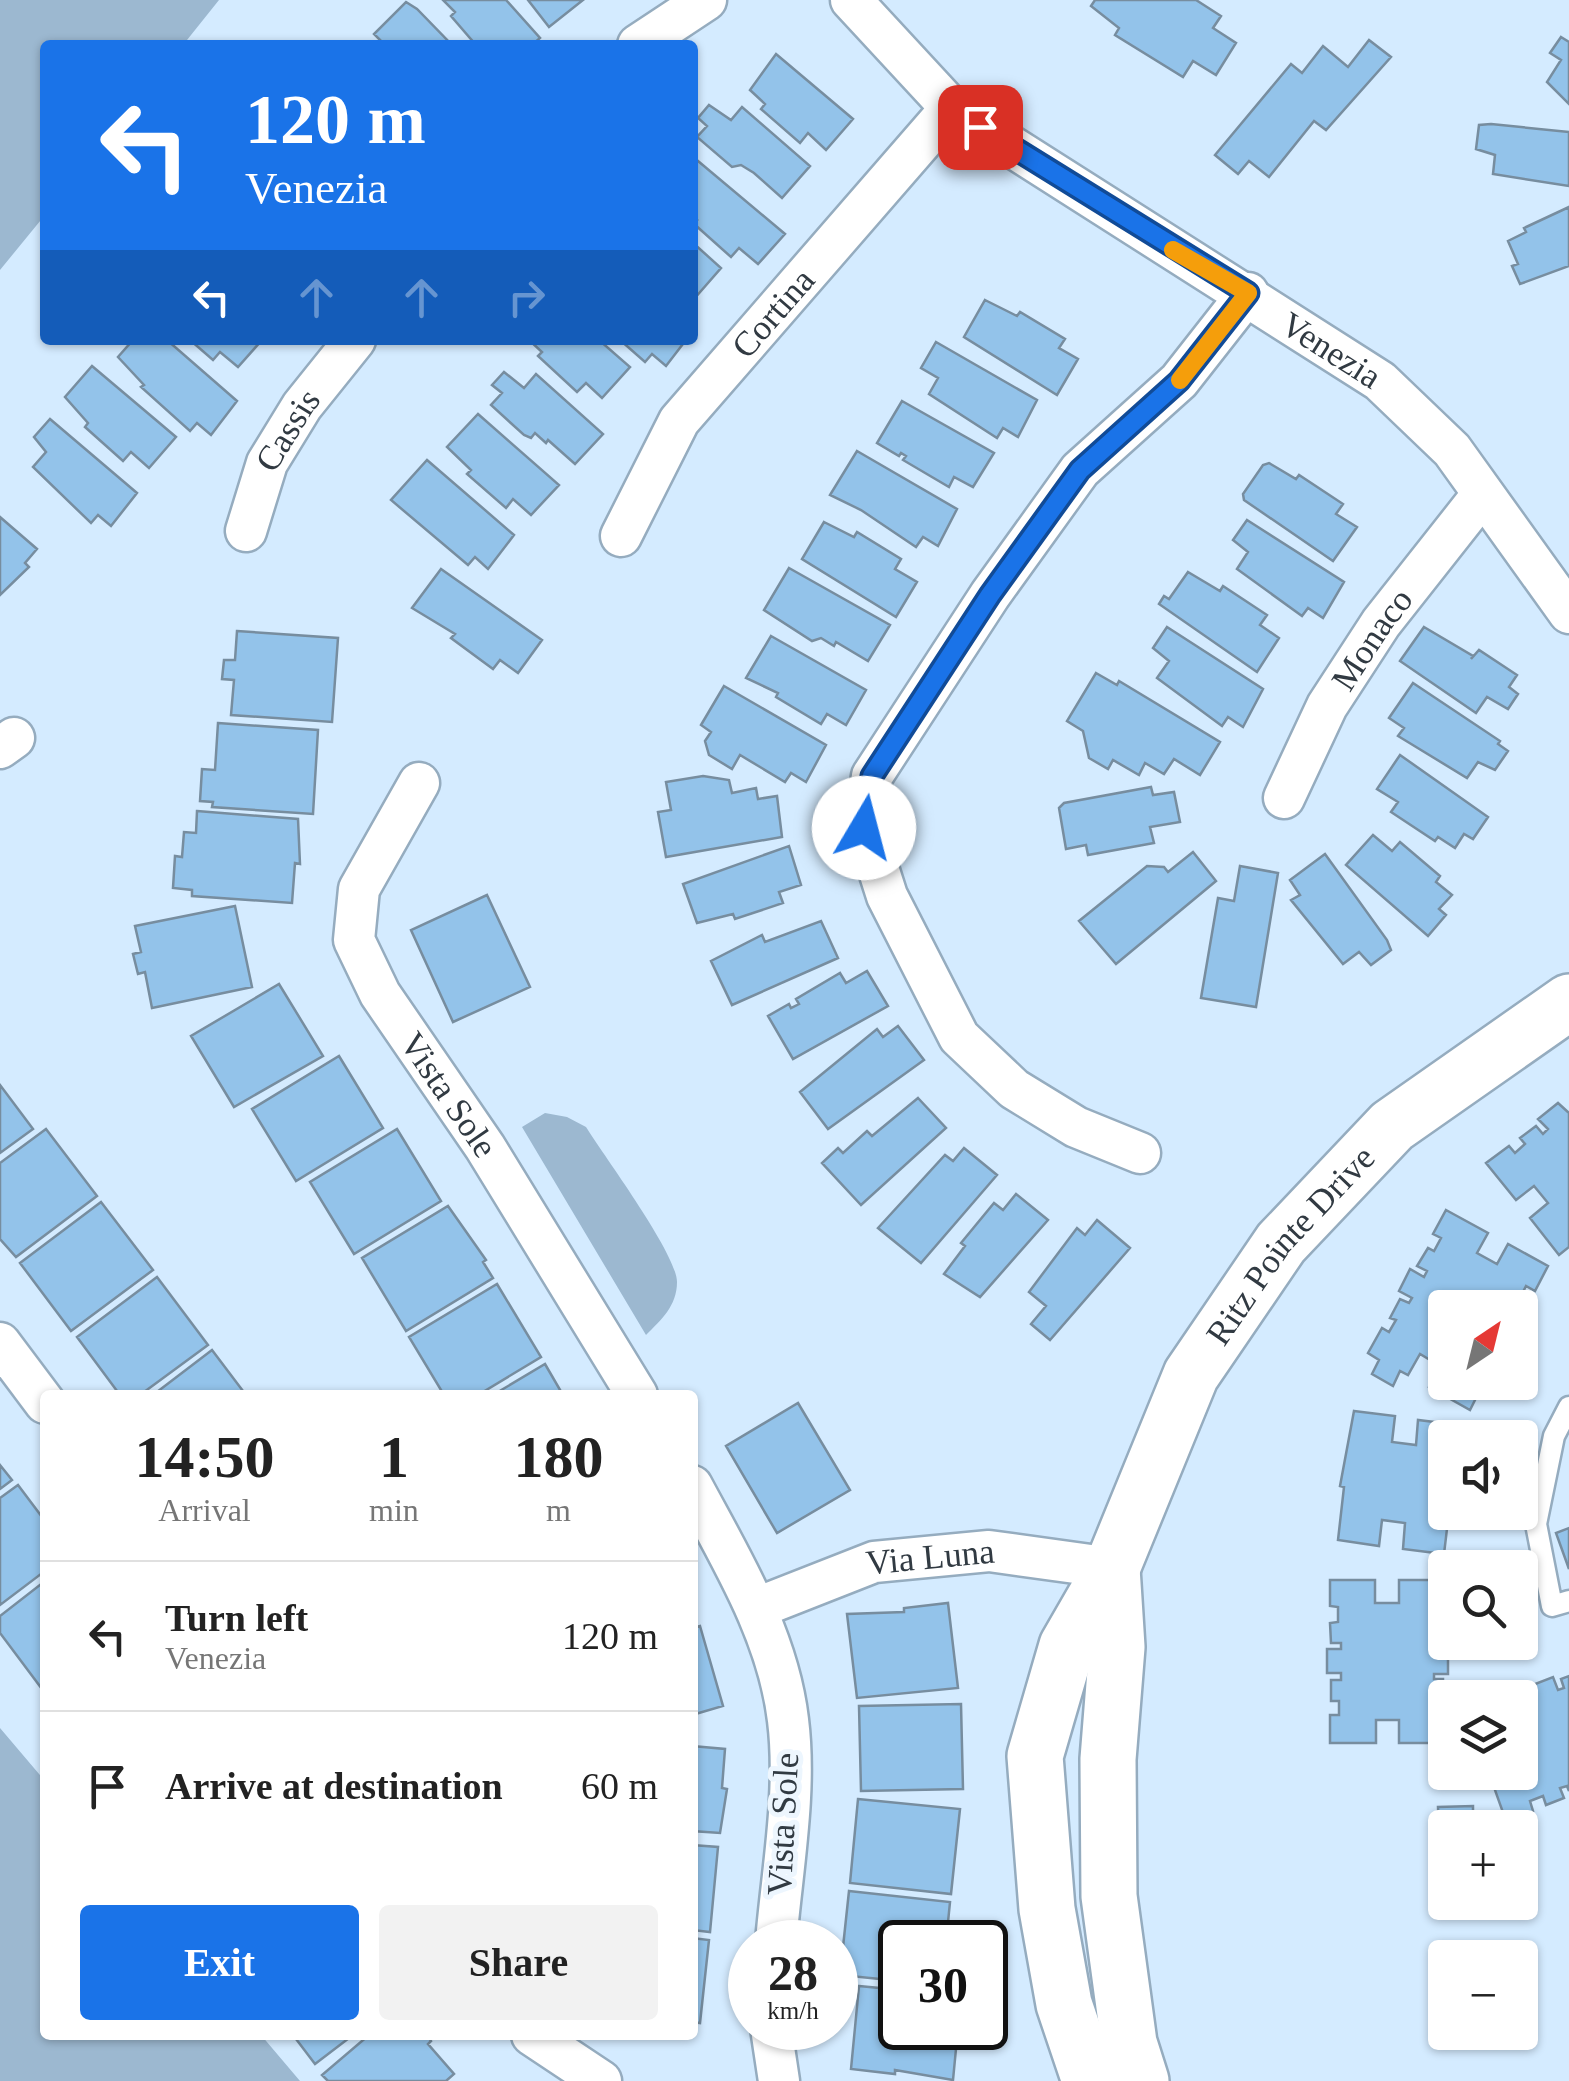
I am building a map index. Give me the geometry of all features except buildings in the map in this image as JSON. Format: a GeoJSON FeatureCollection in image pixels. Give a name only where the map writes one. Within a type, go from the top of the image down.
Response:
{"type":"FeatureCollection","features":[{"type":"Feature","properties":{"kind":"street"},"geometry":{"type":"LineString","coordinates":[[646,40],[706,0]]}},
{"type":"Feature","properties":{"kind":"street","name":"Venezia"},"geometry":{"type":"LineString","coordinates":[[851,0],[951,108],[1380,380],[1452,450],[1569,613]]}},
{"type":"Feature","properties":{"kind":"street","name":"Cortina"},"geometry":{"type":"LineString","coordinates":[[621,536],[678,421],[951,108]]}},
{"type":"Feature","properties":{"kind":"street"},"geometry":{"type":"LineString","coordinates":[[1140,1154],[1076,1127],[1014,1089],[958,1038],[887,896],[864,828],[872,776],[990,595],[1080,470],[1179,381],[1248,293]]}},
{"type":"Feature","properties":{"kind":"street","name":"Cassis"},"geometry":{"type":"LineString","coordinates":[[246,532],[267,463],[302,406],[351,345]]}},
{"type":"Feature","properties":{"kind":"street","name":"Monaco"},"geometry":{"type":"LineString","coordinates":[[1284,798],[1327,706],[1370,640],[1482,495]]}},
{"type":"Feature","properties":{"kind":"street","name":"Vista Sole"},"geometry":{"type":"LineString","coordinates":[[419,783],[359,889],[354,940],[380,994],[485,1147],[634,1390]]}},
{"type":"Feature","properties":{"kind":"street","name":"Ritz Pointe Drive"},"geometry":{"type":"LineString","coordinates":[[1090,2081],[1064,2004],[1047,1908],[1035,1756],[1067,1646],[1112,1568],[1191,1375],[1282,1243],[1392,1126],[1569,1002]]}},
{"type":"Feature","properties":{"kind":"street"},"geometry":{"type":"LineString","coordinates":[[0,1343],[40,1396]]}},
{"type":"Feature","properties":{"kind":"street","name":"Vista Sole"},"geometry":{"type":"LineString","coordinates":[[698,1497],[757,1608],[788,1719],[788,1797],[778,1920]]}},
{"type":"Feature","properties":{"kind":"street","name":"Via Luna"},"geometry":{"type":"LineString","coordinates":[[757,1608],[874,1562],[989,1550],[1112,1568]]}},
{"type":"Feature","properties":{"kind":"street","name":"Ritz Pointe Drive"},"geometry":{"type":"LineString","coordinates":[[1112,1568],[1117,1647],[1108,1759],[1109,1896],[1130,2043],[1141,2081]]}},
{"type":"Feature","properties":{"kind":"street"},"geometry":{"type":"LineString","coordinates":[[1047,1908],[1109,1896]]}},
{"type":"Feature","properties":{"kind":"street"},"geometry":{"type":"LineString","coordinates":[[540,2040],[601,2081]]}},
{"type":"Feature","properties":{"kind":"street"},"geometry":{"type":"LineString","coordinates":[[775,2050],[779,2081]]}},
{"type":"Feature","properties":{"kind":"lane"},"geometry":{"type":"LineString","coordinates":[[1569,1407],[1554,1436],[1536,1524],[1552,1606],[1569,1600]]}},
{"type":"Feature","properties":{"kind":"shaded area"},"geometry":{"type":"Polygon","coordinates":[[[0,0],[219,0],[187,40],[40,40],[40,221],[0,270],[0,0]]]}},
{"type":"Feature","properties":{"kind":"shaded area"},"geometry":{"type":"Polygon","coordinates":[[[545,1113],[567,1117],[586,1127],[653,1228],[674,1268],[674,1298],[646,1335],[522,1127],[545,1113]]]}},
{"type":"Feature","properties":{"kind":"shaded area"},"geometry":{"type":"Polygon","coordinates":[[[0,1728],[40,1775],[40,2040],[265,2040],[300,2081],[0,2081],[0,1728]]]}},
{"type":"Feature","properties":{"kind":"slow traffic"},"geometry":{"type":"LineString","coordinates":[[1173,250],[1248,293],[1180,380]]}},
{"type":"Feature","properties":{"kind":"route"},"geometry":{"type":"LineString","coordinates":[[864,828],[872,776],[990,595],[1080,470],[1113,436],[1179,381],[1248,293],[980,127]]}}]}
